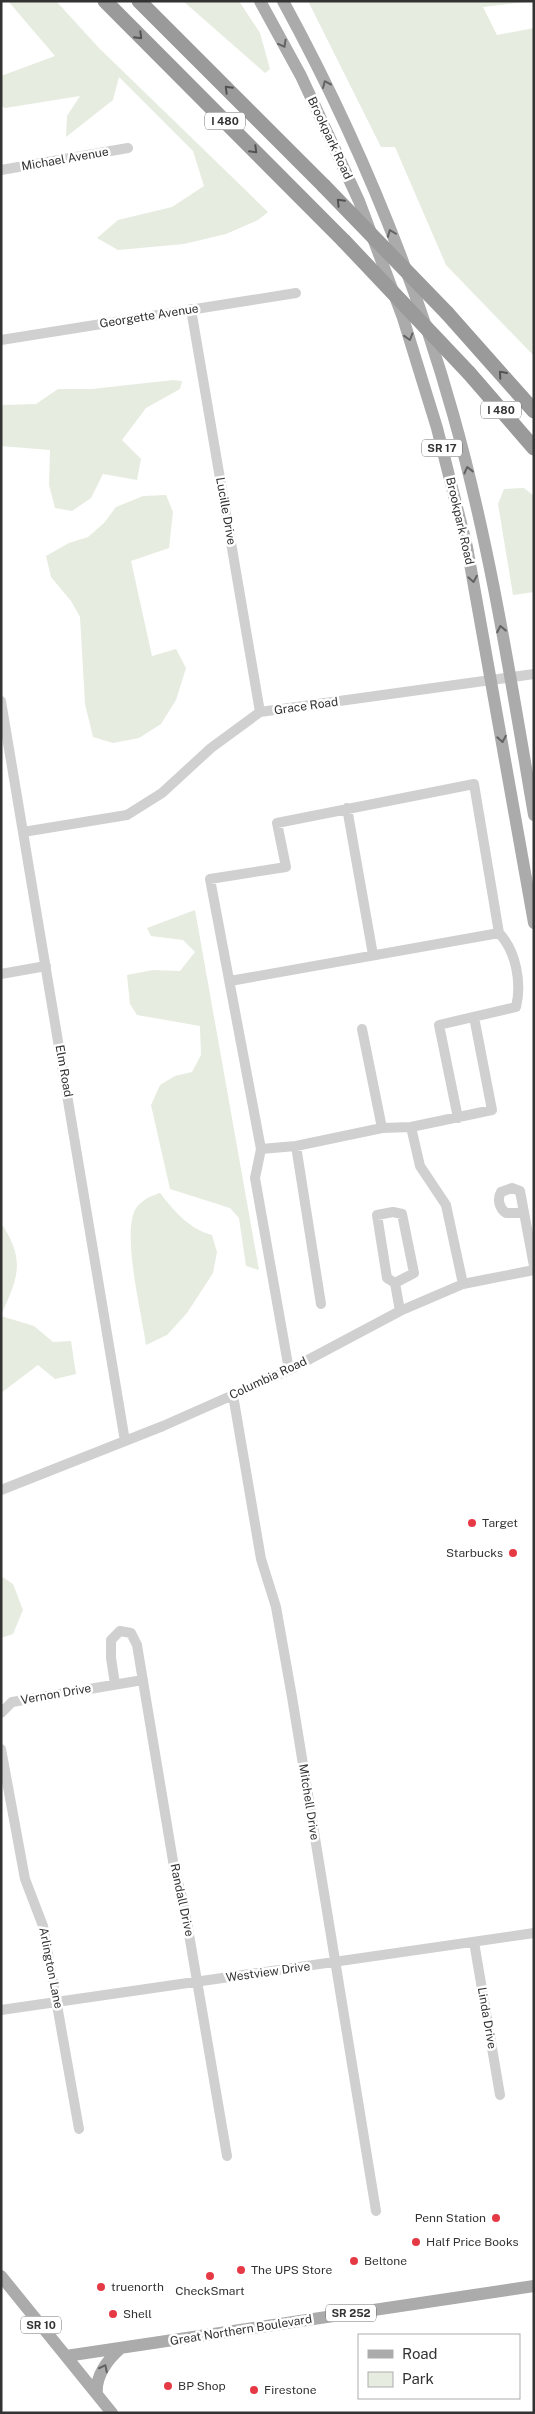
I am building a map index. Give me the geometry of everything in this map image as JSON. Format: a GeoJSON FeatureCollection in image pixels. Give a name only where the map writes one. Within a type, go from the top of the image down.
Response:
{"type":"FeatureCollection","features":[{"type":"Feature","properties":{"kind":"highway","name":"I 480"},"geometry":{"type":"LineString","coordinates":[[105,1],[344,241],[469,373],[534,448]]}},
{"type":"Feature","properties":{"kind":"highway","name":"I 480"},"geometry":{"type":"LineString","coordinates":[[139,1],[324,186],[447,313],[534,411]]}},
{"type":"Feature","properties":{"kind":"main road","name":"Brookpark Road"},"geometry":{"type":"LineString","coordinates":[[260,1],[301,76],[359,201],[403,318],[437,428],[467,547],[534,923]]}},
{"type":"Feature","properties":{"kind":"main road","name":"Brookpark Road"},"geometry":{"type":"LineString","coordinates":[[283,1],[319,67],[374,189],[438,365],[453,414],[485,543],[534,815]]}},
{"type":"Feature","properties":{"kind":"main road","name":"SR 10"},"geometry":{"type":"LineString","coordinates":[[1,2276],[112,2413]]}},
{"type":"Feature","properties":{"kind":"main road","name":"Great Northern Boulevard"},"geometry":{"type":"LineString","coordinates":[[66,2356],[534,2286]]}},
{"type":"Feature","properties":{"kind":"main road"},"geometry":{"type":"LineString","coordinates":[[97,2394],[99,2378],[106,2364],[121,2348]]}},
{"type":"Feature","properties":{"kind":"street","name":"Michael Avenue"},"geometry":{"type":"LineString","coordinates":[[1,170],[128,148]]}},
{"type":"Feature","properties":{"kind":"street","name":"Georgette Avenue"},"geometry":{"type":"LineString","coordinates":[[1,340],[296,293]]}},
{"type":"Feature","properties":{"kind":"street","name":"Lucille Drive"},"geometry":{"type":"LineString","coordinates":[[191,309],[260,712]]}},
{"type":"Feature","properties":{"kind":"street","name":"Grace Road"},"geometry":{"type":"LineString","coordinates":[[23,832],[127,815],[162,793],[211,748],[260,712],[534,674]]}},
{"type":"Feature","properties":{"kind":"street","name":"Elm Road"},"geometry":{"type":"LineString","coordinates":[[1,701],[126,1441]]}},
{"type":"Feature","properties":{"kind":"street"},"geometry":{"type":"LineString","coordinates":[[289,1370],[255,1178],[261,1149],[210,879],[286,867],[278,823],[474,784],[499,933],[511,947],[519,996],[516,1007],[439,1025],[458,1118]]}},
{"type":"Feature","properties":{"kind":"street"},"geometry":{"type":"LineString","coordinates":[[348,808],[373,955]]}},
{"type":"Feature","properties":{"kind":"street"},"geometry":{"type":"LineString","coordinates":[[230,980],[499,933]]}},
{"type":"Feature","properties":{"kind":"street"},"geometry":{"type":"LineString","coordinates":[[1,974],[46,966]]}},
{"type":"Feature","properties":{"kind":"street"},"geometry":{"type":"LineString","coordinates":[[261,1149],[296,1146],[382,1128],[411,1127],[492,1110],[474,1017]]}},
{"type":"Feature","properties":{"kind":"street"},"geometry":{"type":"LineString","coordinates":[[362,1029],[382,1128]]}},
{"type":"Feature","properties":{"kind":"street"},"geometry":{"type":"LineString","coordinates":[[411,1127],[420,1166],[446,1205],[463,1284]]}},
{"type":"Feature","properties":{"kind":"street"},"geometry":{"type":"LineString","coordinates":[[296,1146],[321,1304]]}},
{"type":"Feature","properties":{"kind":"street"},"geometry":{"type":"LineString","coordinates":[[395,1283],[414,1273],[406,1223],[402,1214],[393,1212],[376,1216],[387,1278],[395,1283],[400,1311]]}},
{"type":"Feature","properties":{"kind":"street"},"geometry":{"type":"LineString","coordinates":[[524,1213],[534,1266]]}},
{"type":"Feature","properties":{"kind":"street","name":"Columbia Road"},"geometry":{"type":"LineString","coordinates":[[1,1490],[126,1441],[233,1395],[289,1370],[400,1311],[463,1284],[534,1270]]}},
{"type":"Feature","properties":{"kind":"street","name":"Mitchell Drive"},"geometry":{"type":"LineString","coordinates":[[233,1395],[261,1559],[276,1607],[376,2211]]}},
{"type":"Feature","properties":{"kind":"street","name":"Randall Drive"},"geometry":{"type":"LineString","coordinates":[[116,1684],[111,1658],[112,1640],[120,1631],[130,1633],[137,1645],[174,1867],[184,1906],[198,1982],[227,2156]]}},
{"type":"Feature","properties":{"kind":"street","name":"Vernon Drive"},"geometry":{"type":"LineString","coordinates":[[1,1713],[12,1702],[143,1680]]}},
{"type":"Feature","properties":{"kind":"street","name":"Arlington Lane"},"geometry":{"type":"LineString","coordinates":[[1,1750],[25,1879],[43,1926],[58,2001],[79,2129]]}},
{"type":"Feature","properties":{"kind":"street","name":"Westview Drive"},"geometry":{"type":"LineString","coordinates":[[1,2010],[534,1934]]}},
{"type":"Feature","properties":{"kind":"street","name":"Linda Drive"},"geometry":{"type":"LineString","coordinates":[[474,1942],[500,2094]]}},
{"type":"Feature","properties":{"kind":"green space"},"geometry":{"type":"Polygon","coordinates":[[[8,1],[56,1],[99,48],[268,212],[258,220],[226,234],[184,244],[118,250],[97,238],[118,220],[172,207],[204,186],[193,151],[119,77],[113,100],[66,137],[67,116],[80,96],[5,108],[1,106],[1,76],[55,56],[8,1]]]}},
{"type":"Feature","properties":{"kind":"green space"},"geometry":{"type":"Polygon","coordinates":[[[183,1],[239,1],[260,33],[270,69],[265,73],[183,1]]]}},
{"type":"Feature","properties":{"kind":"green space"},"geometry":{"type":"Polygon","coordinates":[[[308,1],[534,1],[483,7],[497,35],[534,28],[534,356],[446,265],[395,147],[381,147],[308,1]]]}},
{"type":"Feature","properties":{"kind":"green space"},"geometry":{"type":"Polygon","coordinates":[[[173,380],[182,381],[180,389],[146,408],[122,440],[141,459],[137,480],[103,474],[91,498],[72,511],[55,508],[49,485],[50,450],[1,446],[1,405],[36,404],[58,389],[92,389],[173,380]]]}},
{"type":"Feature","properties":{"kind":"green space"},"geometry":{"type":"Polygon","coordinates":[[[524,488],[534,496],[534,592],[513,595],[498,504],[504,489],[524,488]]]}},
{"type":"Feature","properties":{"kind":"green space"},"geometry":{"type":"Polygon","coordinates":[[[166,495],[173,512],[169,548],[131,561],[152,656],[176,649],[186,668],[176,700],[161,724],[139,738],[113,743],[93,737],[85,704],[80,617],[71,601],[51,577],[46,556],[69,543],[88,537],[104,523],[116,507],[143,496],[166,495]]]}},
{"type":"Feature","properties":{"kind":"green space"},"geometry":{"type":"Polygon","coordinates":[[[195,910],[259,1270],[246,1266],[239,1218],[230,1208],[170,1189],[151,1105],[160,1085],[175,1076],[192,1072],[201,1055],[200,1026],[137,1015],[130,1004],[127,975],[153,970],[180,971],[195,952],[183,940],[151,936],[147,928],[195,910]]]}},
{"type":"Feature","properties":{"kind":"green space"},"geometry":{"type":"Polygon","coordinates":[[[160,1193],[189,1224],[212,1235],[217,1252],[213,1273],[187,1313],[167,1335],[146,1345],[134,1276],[131,1237],[132,1222],[135,1210],[142,1201],[160,1193]]]}},
{"type":"Feature","properties":{"kind":"green space"},"geometry":{"type":"Polygon","coordinates":[[[1,1223],[14,1248],[17,1269],[12,1290],[1,1315],[1,1223]]]}},
{"type":"Feature","properties":{"kind":"green space"},"geometry":{"type":"Polygon","coordinates":[[[1,1316],[34,1326],[53,1342],[71,1341],[76,1374],[55,1379],[38,1365],[1,1393],[1,1316]]]}},
{"type":"Feature","properties":{"kind":"green space"},"geometry":{"type":"Polygon","coordinates":[[[1,1576],[13,1584],[23,1610],[13,1634],[1,1638],[1,1576]]]}},
{"type":"Feature","properties":{"kind":"place","name":"Target"},"geometry":{"type":"Point","coordinates":[472,1523]}},
{"type":"Feature","properties":{"kind":"place","name":"Starbucks"},"geometry":{"type":"Point","coordinates":[513,1553]}},
{"type":"Feature","properties":{"kind":"place","name":"Penn Station"},"geometry":{"type":"Point","coordinates":[496,2218]}},
{"type":"Feature","properties":{"kind":"place","name":"Half Price Books"},"geometry":{"type":"Point","coordinates":[416,2242]}},
{"type":"Feature","properties":{"kind":"place","name":"Beltone"},"geometry":{"type":"Point","coordinates":[354,2261]}},
{"type":"Feature","properties":{"kind":"place","name":"The UPS Store"},"geometry":{"type":"Point","coordinates":[241,2270]}},
{"type":"Feature","properties":{"kind":"place","name":"CheckSmart"},"geometry":{"type":"Point","coordinates":[210,2276]}},
{"type":"Feature","properties":{"kind":"place","name":"truenorth"},"geometry":{"type":"Point","coordinates":[101,2287]}},
{"type":"Feature","properties":{"kind":"place","name":"Shell"},"geometry":{"type":"Point","coordinates":[113,2314]}},
{"type":"Feature","properties":{"kind":"place","name":"BP Shop"},"geometry":{"type":"Point","coordinates":[168,2386]}},
{"type":"Feature","properties":{"kind":"place","name":"Firestone"},"geometry":{"type":"Point","coordinates":[254,2390]}}]}
